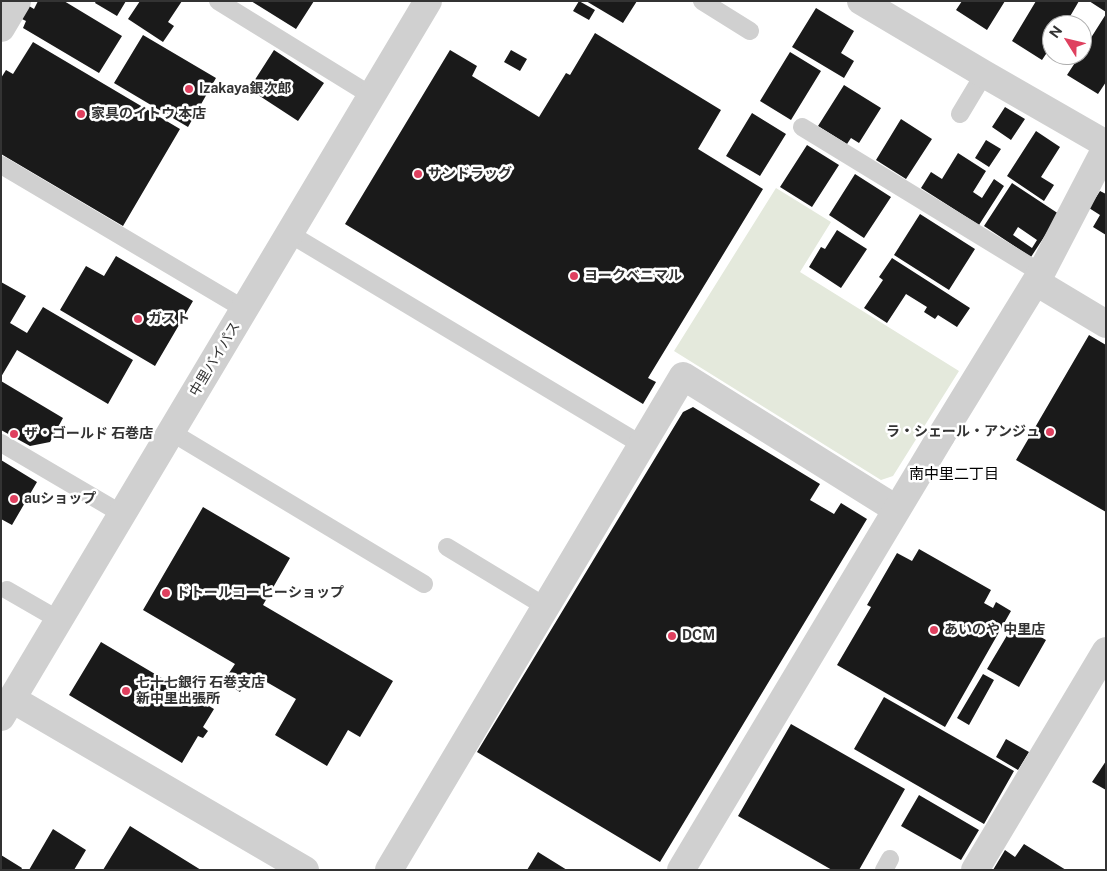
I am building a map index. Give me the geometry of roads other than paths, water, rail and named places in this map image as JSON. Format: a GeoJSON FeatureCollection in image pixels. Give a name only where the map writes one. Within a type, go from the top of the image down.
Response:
{"type":"FeatureCollection","features":[{"type":"Feature","properties":{"kind":"street"},"geometry":{"type":"LineString","coordinates":[[1,28],[17,1]]}},
{"type":"Feature","properties":{"kind":"street","name":"中里バイパス"},"geometry":{"type":"LineString","coordinates":[[5,703],[59,620],[428,1]]}},
{"type":"Feature","properties":{"kind":"street"},"geometry":{"type":"LineString","coordinates":[[861,1],[1106,144]]}},
{"type":"Feature","properties":{"kind":"street"},"geometry":{"type":"LineString","coordinates":[[681,870],[896,509],[1038,277],[1106,148]]}},
{"type":"Feature","properties":{"kind":"street"},"geometry":{"type":"LineString","coordinates":[[1038,277],[1106,324]]}},
{"type":"Feature","properties":{"kind":"street"},"geometry":{"type":"LineString","coordinates":[[389,870],[683,376],[896,509]]}},
{"type":"Feature","properties":{"kind":"street"},"geometry":{"type":"LineString","coordinates":[[976,870],[1106,651]]}},
{"type":"Feature","properties":{"kind":"street"},"geometry":{"type":"LineString","coordinates":[[5,703],[305,870]]}},
{"type":"Feature","properties":{"kind":"lane"},"geometry":{"type":"LineString","coordinates":[[218,1],[372,96]]}},
{"type":"Feature","properties":{"kind":"lane"},"geometry":{"type":"LineString","coordinates":[[702,1],[750,30]]}},
{"type":"Feature","properties":{"kind":"lane"},"geometry":{"type":"LineString","coordinates":[[960,114],[984,74]]}},
{"type":"Feature","properties":{"kind":"lane"},"geometry":{"type":"LineString","coordinates":[[802,127],[1038,277]]}},
{"type":"Feature","properties":{"kind":"lane"},"geometry":{"type":"LineString","coordinates":[[1,165],[244,309]]}},
{"type":"Feature","properties":{"kind":"lane"},"geometry":{"type":"LineString","coordinates":[[290,234],[642,445]]}},
{"type":"Feature","properties":{"kind":"lane"},"geometry":{"type":"LineString","coordinates":[[171,432],[424,584]]}},
{"type":"Feature","properties":{"kind":"lane"},"geometry":{"type":"LineString","coordinates":[[1,443],[122,514]]}},
{"type":"Feature","properties":{"kind":"lane"},"geometry":{"type":"LineString","coordinates":[[447,547],[546,607]]}},
{"type":"Feature","properties":{"kind":"lane"},"geometry":{"type":"LineString","coordinates":[[7,590],[59,620]]}},
{"type":"Feature","properties":{"kind":"place","name":"Izakaya銀次郎"},"geometry":{"type":"Point","coordinates":[189,89]}},
{"type":"Feature","properties":{"kind":"place","name":"家具のイトウ 本店"},"geometry":{"type":"Point","coordinates":[81,114]}},
{"type":"Feature","properties":{"kind":"place","name":"サンドラッグ"},"geometry":{"type":"Point","coordinates":[418,174]}},
{"type":"Feature","properties":{"kind":"place","name":"ヨークベニマル"},"geometry":{"type":"Point","coordinates":[574,276]}},
{"type":"Feature","properties":{"kind":"place","name":"ガスト"},"geometry":{"type":"Point","coordinates":[138,319]}},
{"type":"Feature","properties":{"kind":"place","name":"ラ・シェール・アンジュ"},"geometry":{"type":"Point","coordinates":[1050,432]}},
{"type":"Feature","properties":{"kind":"place","name":"ザ・ゴールド 石巻店"},"geometry":{"type":"Point","coordinates":[14,434]}},
{"type":"Feature","properties":{"kind":"place","name":"auショップ"},"geometry":{"type":"Point","coordinates":[14,499]}},
{"type":"Feature","properties":{"kind":"place","name":"ドトールコーヒーショップ"},"geometry":{"type":"Point","coordinates":[166,593]}},
{"type":"Feature","properties":{"kind":"place","name":"あいのや 中里店"},"geometry":{"type":"Point","coordinates":[934,630]}},
{"type":"Feature","properties":{"kind":"place","name":"DCM"},"geometry":{"type":"Point","coordinates":[672,636]}},
{"type":"Feature","properties":{"kind":"place","name":"七十七銀行 石巻支店 新中里出張所"},"geometry":{"type":"Point","coordinates":[126,691]}},
{"type":"Feature","properties":{"kind":"district","name":"南中里二丁目"},"geometry":{"type":"Point","coordinates":[954,474]}}]}
